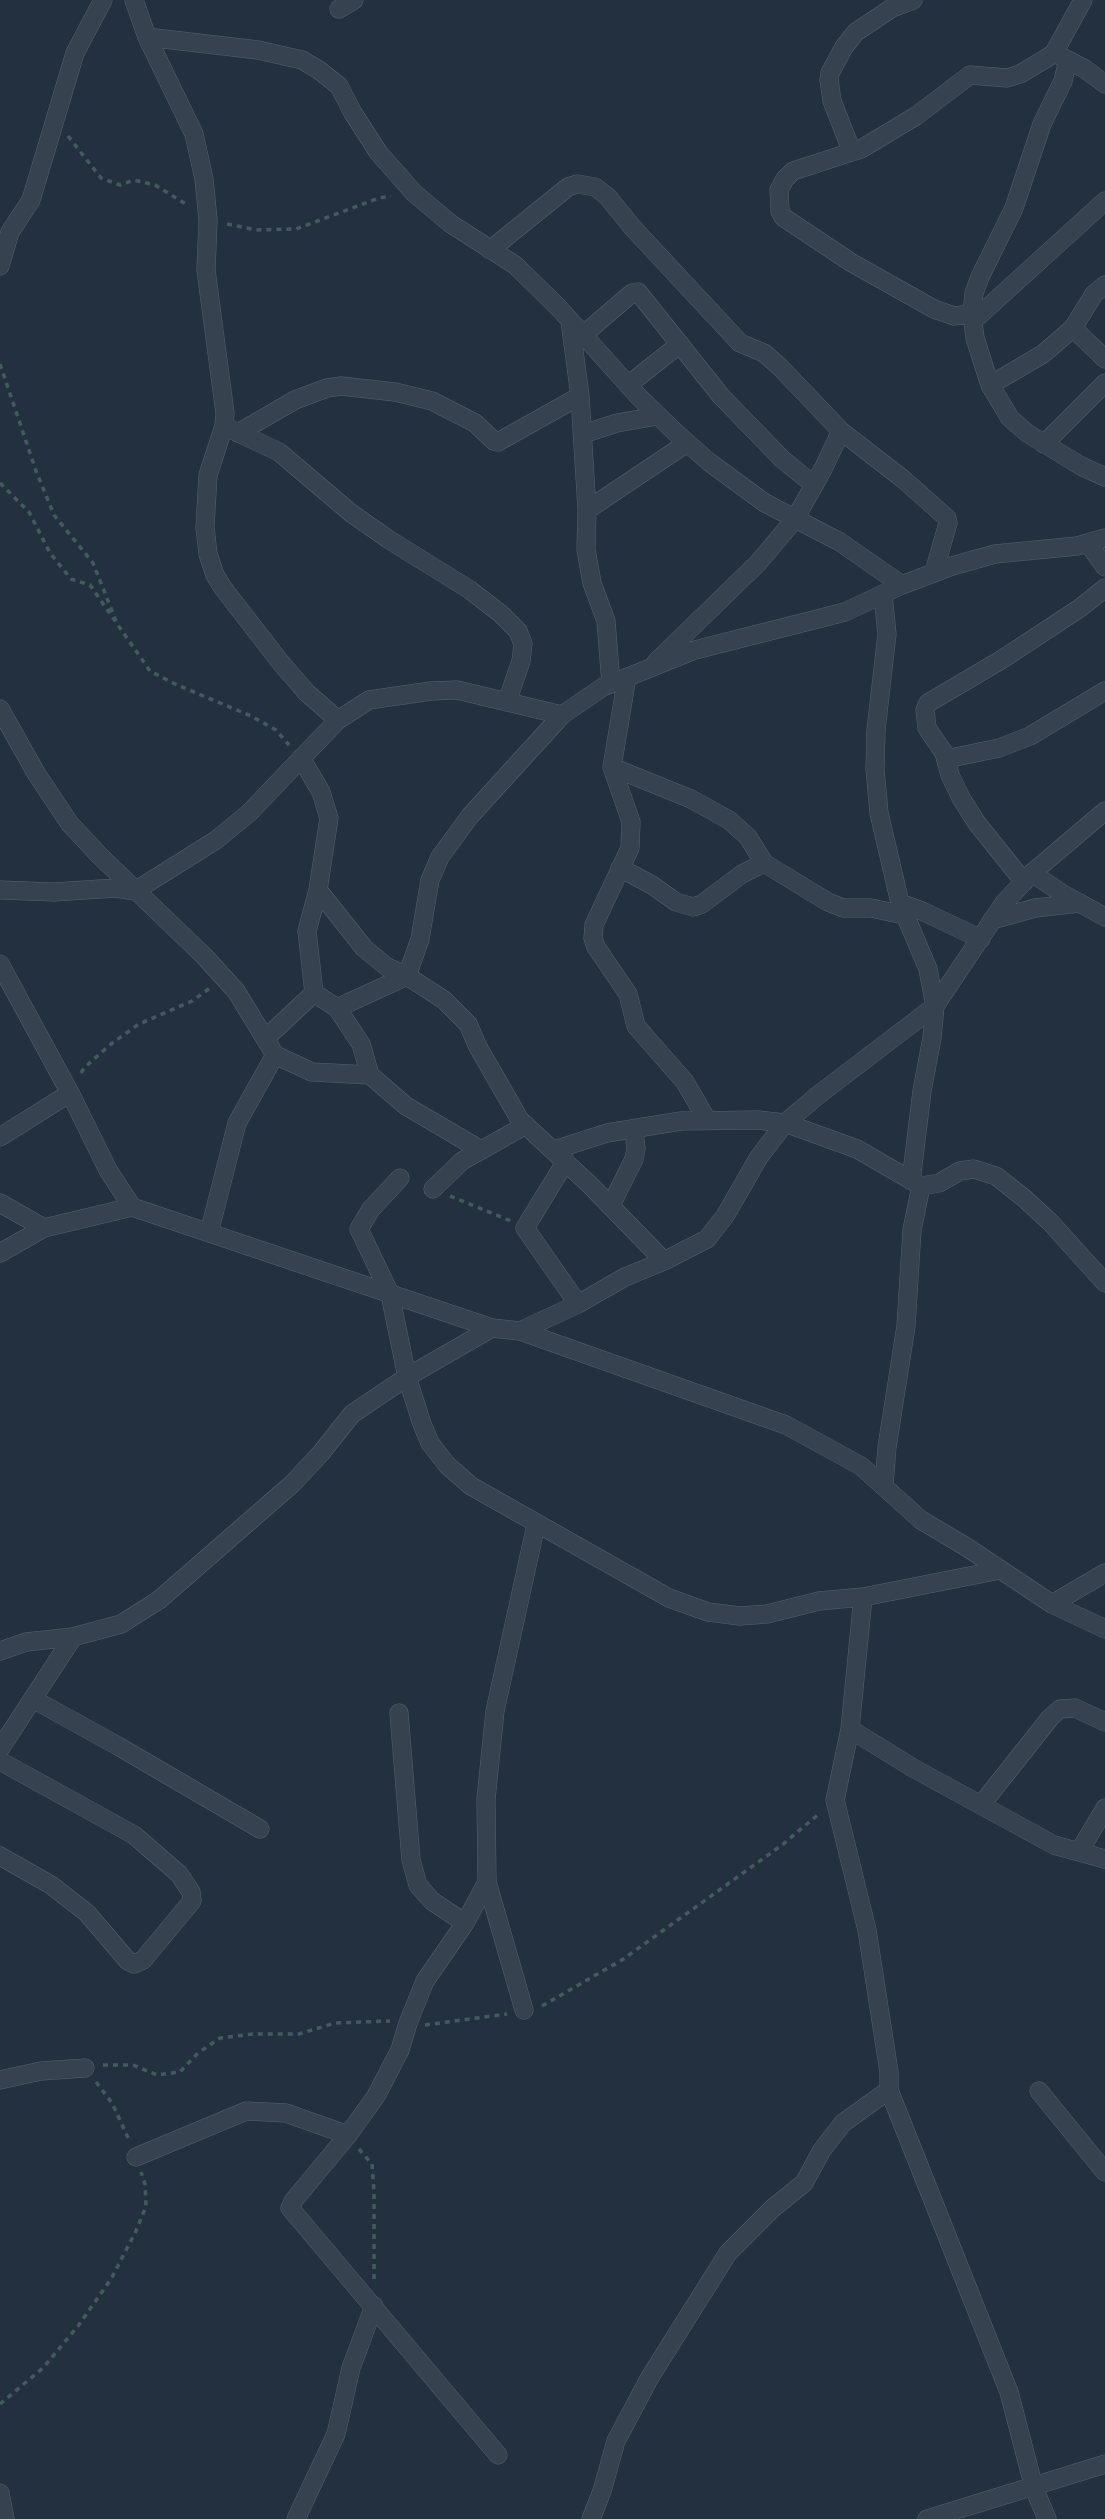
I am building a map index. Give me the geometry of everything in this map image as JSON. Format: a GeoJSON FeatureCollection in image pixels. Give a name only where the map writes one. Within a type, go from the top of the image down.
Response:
{"type":"FeatureCollection","features":[{"type":"Feature","properties":{"kind":"street"},"geometry":{"type":"LineString","coordinates":[[0,266],[10,232],[32,200],[75,53],[103,0]]}},
{"type":"Feature","properties":{"kind":"street"},"geometry":{"type":"LineString","coordinates":[[134,0],[148,37],[194,134],[202,166],[208,220],[206,270],[215,352],[231,430]]}},
{"type":"Feature","properties":{"kind":"street"},"geometry":{"type":"LineString","coordinates":[[852,152],[832,102],[829,80],[831,74],[844,47],[856,32],[892,8],[913,0]]}},
{"type":"Feature","properties":{"kind":"street"},"geometry":{"type":"LineString","coordinates":[[1083,0],[1061,57],[1063,81],[1042,124],[1014,208],[980,276],[974,293],[972,317],[975,338],[990,385],[1010,418],[1044,444],[1104,476]]}},
{"type":"Feature","properties":{"kind":"street"},"geometry":{"type":"LineString","coordinates":[[148,37],[258,50],[302,60],[319,70],[338,86],[373,145],[407,186],[440,216],[516,265],[657,416],[687,443],[765,503],[840,542],[902,585]]}},
{"type":"Feature","properties":{"kind":"street"},"geometry":{"type":"LineString","coordinates":[[1103,209],[972,317],[954,316],[934,309],[852,262],[781,215],[779,190],[789,175],[852,152],[916,116],[970,75],[1014,76],[1061,57],[1085,69],[1105,85]]}},
{"type":"Feature","properties":{"kind":"street"},"geometry":{"type":"LineString","coordinates":[[490,250],[568,187],[577,184],[594,187],[607,196],[642,239],[740,343],[764,354],[780,367],[841,431],[945,515],[948,523],[934,572]]}},
{"type":"Feature","properties":{"kind":"street"},"geometry":{"type":"LineString","coordinates":[[990,385],[1043,354],[1073,328],[1094,294],[1105,285]]}},
{"type":"Feature","properties":{"kind":"street"},"geometry":{"type":"LineString","coordinates":[[583,335],[636,292],[721,397],[762,440],[814,485]]}},
{"type":"Feature","properties":{"kind":"street"},"geometry":{"type":"LineString","coordinates":[[570,321],[583,435],[588,565],[606,621],[619,680],[612,766],[631,822],[630,848],[594,925],[593,938],[596,947],[626,990],[636,1026],[685,1082],[708,1119]]}},
{"type":"Feature","properties":{"kind":"street"},"geometry":{"type":"LineString","coordinates":[[1073,328],[1105,359]]}},
{"type":"Feature","properties":{"kind":"street"},"geometry":{"type":"LineString","coordinates":[[628,385],[680,344]]}},
{"type":"Feature","properties":{"kind":"street"},"geometry":{"type":"LineString","coordinates":[[1044,444],[1105,383]]}},
{"type":"Feature","properties":{"kind":"street"},"geometry":{"type":"LineString","coordinates":[[338,720],[293,678],[215,575],[208,554],[205,527],[206,491],[208,475],[231,430],[295,400],[327,388],[341,386],[395,392],[432,401],[475,424],[498,442],[580,396]]}},
{"type":"Feature","properties":{"kind":"street"},"geometry":{"type":"LineString","coordinates":[[583,435],[617,423],[657,416]]}},
{"type":"Feature","properties":{"kind":"street"},"geometry":{"type":"LineString","coordinates":[[231,430],[279,452],[351,513],[470,590],[518,631],[523,644],[507,702]]}},
{"type":"Feature","properties":{"kind":"street"},"geometry":{"type":"LineString","coordinates":[[650,668],[736,585],[795,519],[841,431]]}},
{"type":"Feature","properties":{"kind":"street"},"geometry":{"type":"LineString","coordinates":[[587,510],[687,443]]}},
{"type":"Feature","properties":{"kind":"street"},"geometry":{"type":"LineString","coordinates":[[337,1008],[407,976],[420,939],[430,880],[440,857],[470,816],[562,715],[583,699],[619,680],[695,650],[845,612],[934,572],[995,554],[1097,540],[1105,566]]}},
{"type":"Feature","properties":{"kind":"street"},"geometry":{"type":"LineString","coordinates":[[1105,588],[1080,608],[1001,660],[928,703],[924,714],[925,725],[946,759],[953,782],[976,822],[1028,877],[1105,916]]}},
{"type":"Feature","properties":{"kind":"street"},"geometry":{"type":"LineString","coordinates":[[883,595],[887,634],[876,730],[875,769],[879,813],[902,909],[928,969],[935,1006],[920,1104],[906,1326],[884,1485]]}},
{"type":"Feature","properties":{"kind":"street"},"geometry":{"type":"LineString","coordinates":[[0,890],[54,892],[116,888],[135,891],[215,840],[249,813],[338,720],[369,700],[457,690],[562,715]]}},
{"type":"Feature","properties":{"kind":"street"},"geometry":{"type":"LineString","coordinates":[[946,759],[999,748],[1030,736],[1105,691]]}},
{"type":"Feature","properties":{"kind":"street"},"geometry":{"type":"LineString","coordinates":[[0,709],[54,804],[135,891],[204,956],[236,991],[275,1055],[312,1072],[370,1075]]}},
{"type":"Feature","properties":{"kind":"street"},"geometry":{"type":"LineString","coordinates":[[301,758],[321,792],[328,812],[318,890],[307,931],[314,993]]}},
{"type":"Feature","properties":{"kind":"street"},"geometry":{"type":"LineString","coordinates":[[612,766],[691,799],[729,820],[748,837],[764,863],[807,890],[844,908],[922,911],[981,939]]}},
{"type":"Feature","properties":{"kind":"street"},"geometry":{"type":"LineString","coordinates":[[520,1331],[578,1304],[625,1277],[664,1261],[707,1239],[715,1232],[759,1157],[785,1123],[935,1006],[992,920],[1028,877],[1105,810]]}},
{"type":"Feature","properties":{"kind":"street"},"geometry":{"type":"LineString","coordinates":[[620,868],[676,902],[693,907],[702,904],[742,874],[764,863]]}},
{"type":"Feature","properties":{"kind":"street"},"geometry":{"type":"LineString","coordinates":[[318,890],[364,948],[387,967],[407,976],[444,1000],[468,1024],[478,1047],[520,1120],[560,1155],[664,1261]]}},
{"type":"Feature","properties":{"kind":"street"},"geometry":{"type":"LineString","coordinates":[[992,920],[1035,908],[1080,903]]}},
{"type":"Feature","properties":{"kind":"street"},"geometry":{"type":"LineString","coordinates":[[0,964],[108,1170],[132,1207]]}},
{"type":"Feature","properties":{"kind":"street"},"geometry":{"type":"LineString","coordinates":[[314,993],[337,1008],[360,1044],[370,1075],[406,1106],[481,1150]]}},
{"type":"Feature","properties":{"kind":"street"},"geometry":{"type":"LineString","coordinates":[[266,1038],[314,993]]}},
{"type":"Feature","properties":{"kind":"street"},"geometry":{"type":"LineString","coordinates":[[209,1233],[237,1123],[275,1055]]}},
{"type":"Feature","properties":{"kind":"street"},"geometry":{"type":"LineString","coordinates":[[3,1127],[70,1093]]}},
{"type":"Feature","properties":{"kind":"street"},"geometry":{"type":"LineString","coordinates":[[578,1304],[526,1228],[560,1155],[607,1132],[708,1119],[785,1123],[858,1149],[916,1183],[939,1183],[966,1169],[996,1176],[1051,1223],[1105,1283]]}},
{"type":"Feature","properties":{"kind":"street"},"geometry":{"type":"LineString","coordinates":[[433,1189],[462,1161],[526,1125]]}},
{"type":"Feature","properties":{"kind":"street"},"geometry":{"type":"LineString","coordinates":[[611,1205],[634,1160],[634,1129]]}},
{"type":"Feature","properties":{"kind":"street"},"geometry":{"type":"LineString","coordinates":[[400,1178],[371,1209],[359,1229],[390,1294],[407,1377],[430,1443],[447,1465],[471,1486],[669,1598],[708,1612],[740,1616],[767,1614],[819,1601],[863,1597],[1000,1570]]}},
{"type":"Feature","properties":{"kind":"street"},"geometry":{"type":"LineString","coordinates":[[0,1203],[44,1228]]}},
{"type":"Feature","properties":{"kind":"street"},"geometry":{"type":"LineString","coordinates":[[0,1253],[44,1228],[132,1207],[492,1328],[520,1331],[786,1425],[862,1466],[921,1520],[1052,1604],[1105,1629]]}},
{"type":"Feature","properties":{"kind":"street"},"geometry":{"type":"LineString","coordinates":[[0,1651],[26,1642],[73,1637],[121,1624],[159,1601],[292,1484],[352,1414],[407,1377],[492,1328]]}},
{"type":"Feature","properties":{"kind":"street"},"geometry":{"type":"LineString","coordinates":[[524,2010],[487,1882],[485,1799],[495,1711],[536,1525]]}},
{"type":"Feature","properties":{"kind":"street"},"geometry":{"type":"LineString","coordinates":[[1052,1604],[1105,1573]]}},
{"type":"Feature","properties":{"kind":"street"},"geometry":{"type":"LineString","coordinates":[[863,1597],[850,1728],[835,1800],[867,1930],[887,2060],[889,2090],[1009,2392],[1034,2488],[1047,2519]]}},
{"type":"Feature","properties":{"kind":"street"},"geometry":{"type":"LineString","coordinates":[[0,1749],[73,1637]]}},
{"type":"Feature","properties":{"kind":"street"},"geometry":{"type":"LineString","coordinates":[[33,1699],[260,1829]]}},
{"type":"Feature","properties":{"kind":"street"},"geometry":{"type":"LineString","coordinates":[[981,1805],[1059,1709],[1075,1708],[1105,1722]]}},
{"type":"Feature","properties":{"kind":"street"},"geometry":{"type":"LineString","coordinates":[[399,1713],[411,1860],[418,1885],[432,1901],[465,1923]]}},
{"type":"Feature","properties":{"kind":"street"},"geometry":{"type":"LineString","coordinates":[[850,1728],[913,1768],[1054,1845],[1105,1859]]}},
{"type":"Feature","properties":{"kind":"street"},"geometry":{"type":"LineString","coordinates":[[0,1761],[134,1835],[179,1874],[191,1892],[192,1901],[143,1960],[134,1964],[128,1961],[87,1913],[51,1885],[0,1856]]}},
{"type":"Feature","properties":{"kind":"street"},"geometry":{"type":"LineString","coordinates":[[1079,1852],[1105,1808]]}},
{"type":"Feature","properties":{"kind":"street"},"geometry":{"type":"LineString","coordinates":[[487,1882],[465,1923],[425,1981],[400,2050],[376,2096],[348,2136],[290,2208],[498,2455]]}},
{"type":"Feature","properties":{"kind":"street"},"geometry":{"type":"LineString","coordinates":[[0,2080],[41,2071],[85,2068]]}},
{"type":"Feature","properties":{"kind":"street"},"geometry":{"type":"LineString","coordinates":[[592,2519],[603,2491],[616,2441],[650,2377],[728,2253],[773,2208],[804,2183],[822,2150],[843,2123],[889,2090]]}},
{"type":"Feature","properties":{"kind":"street"},"geometry":{"type":"LineString","coordinates":[[1039,2091],[1105,2172]]}},
{"type":"Feature","properties":{"kind":"street"},"geometry":{"type":"LineString","coordinates":[[136,2157],[246,2111],[286,2113],[348,2136]]}},
{"type":"Feature","properties":{"kind":"street"},"geometry":{"type":"LineString","coordinates":[[296,2519],[336,2434],[351,2368],[374,2306]]}},
{"type":"Feature","properties":{"kind":"street"},"geometry":{"type":"LineString","coordinates":[[927,2519],[1105,2464]]}},
{"type":"Feature","properties":{"kind":"street"},"geometry":{"type":"LineString","coordinates":[[0,2493],[5,2519]]}},
{"type":"Feature","properties":{"kind":"path"},"geometry":{"type":"LineString","coordinates":[[0,364],[27,446],[54,515],[93,563],[120,629]]}},
{"type":"Feature","properties":{"kind":"path"},"geometry":{"type":"LineString","coordinates":[[0,483],[29,512],[50,553],[71,579],[90,585],[150,670],[175,684],[227,704],[276,730],[301,758]]}},
{"type":"Feature","properties":{"kind":"path"},"geometry":{"type":"LineString","coordinates":[[70,1093],[84,1068],[111,1044],[139,1024],[192,1001],[222,978]]}},
{"type":"Feature","properties":{"kind":"path"},"geometry":{"type":"LineString","coordinates":[[433,1189],[526,1228]]}},
{"type":"Feature","properties":{"kind":"path"},"geometry":{"type":"LineString","coordinates":[[0,2404],[43,2368],[78,2326],[111,2279],[146,2206],[145,2184],[136,2157],[112,2103],[85,2068],[105,2064],[132,2065],[157,2075],[180,2071],[198,2053],[220,2038],[253,2034],[299,2034],[335,2023],[445,2023],[543,2006],[622,1960],[782,1845],[835,1800]]}},
{"type":"Feature","properties":{"kind":"path"},"geometry":{"type":"LineString","coordinates":[[348,2136],[372,2164],[374,2306]]}}]}
